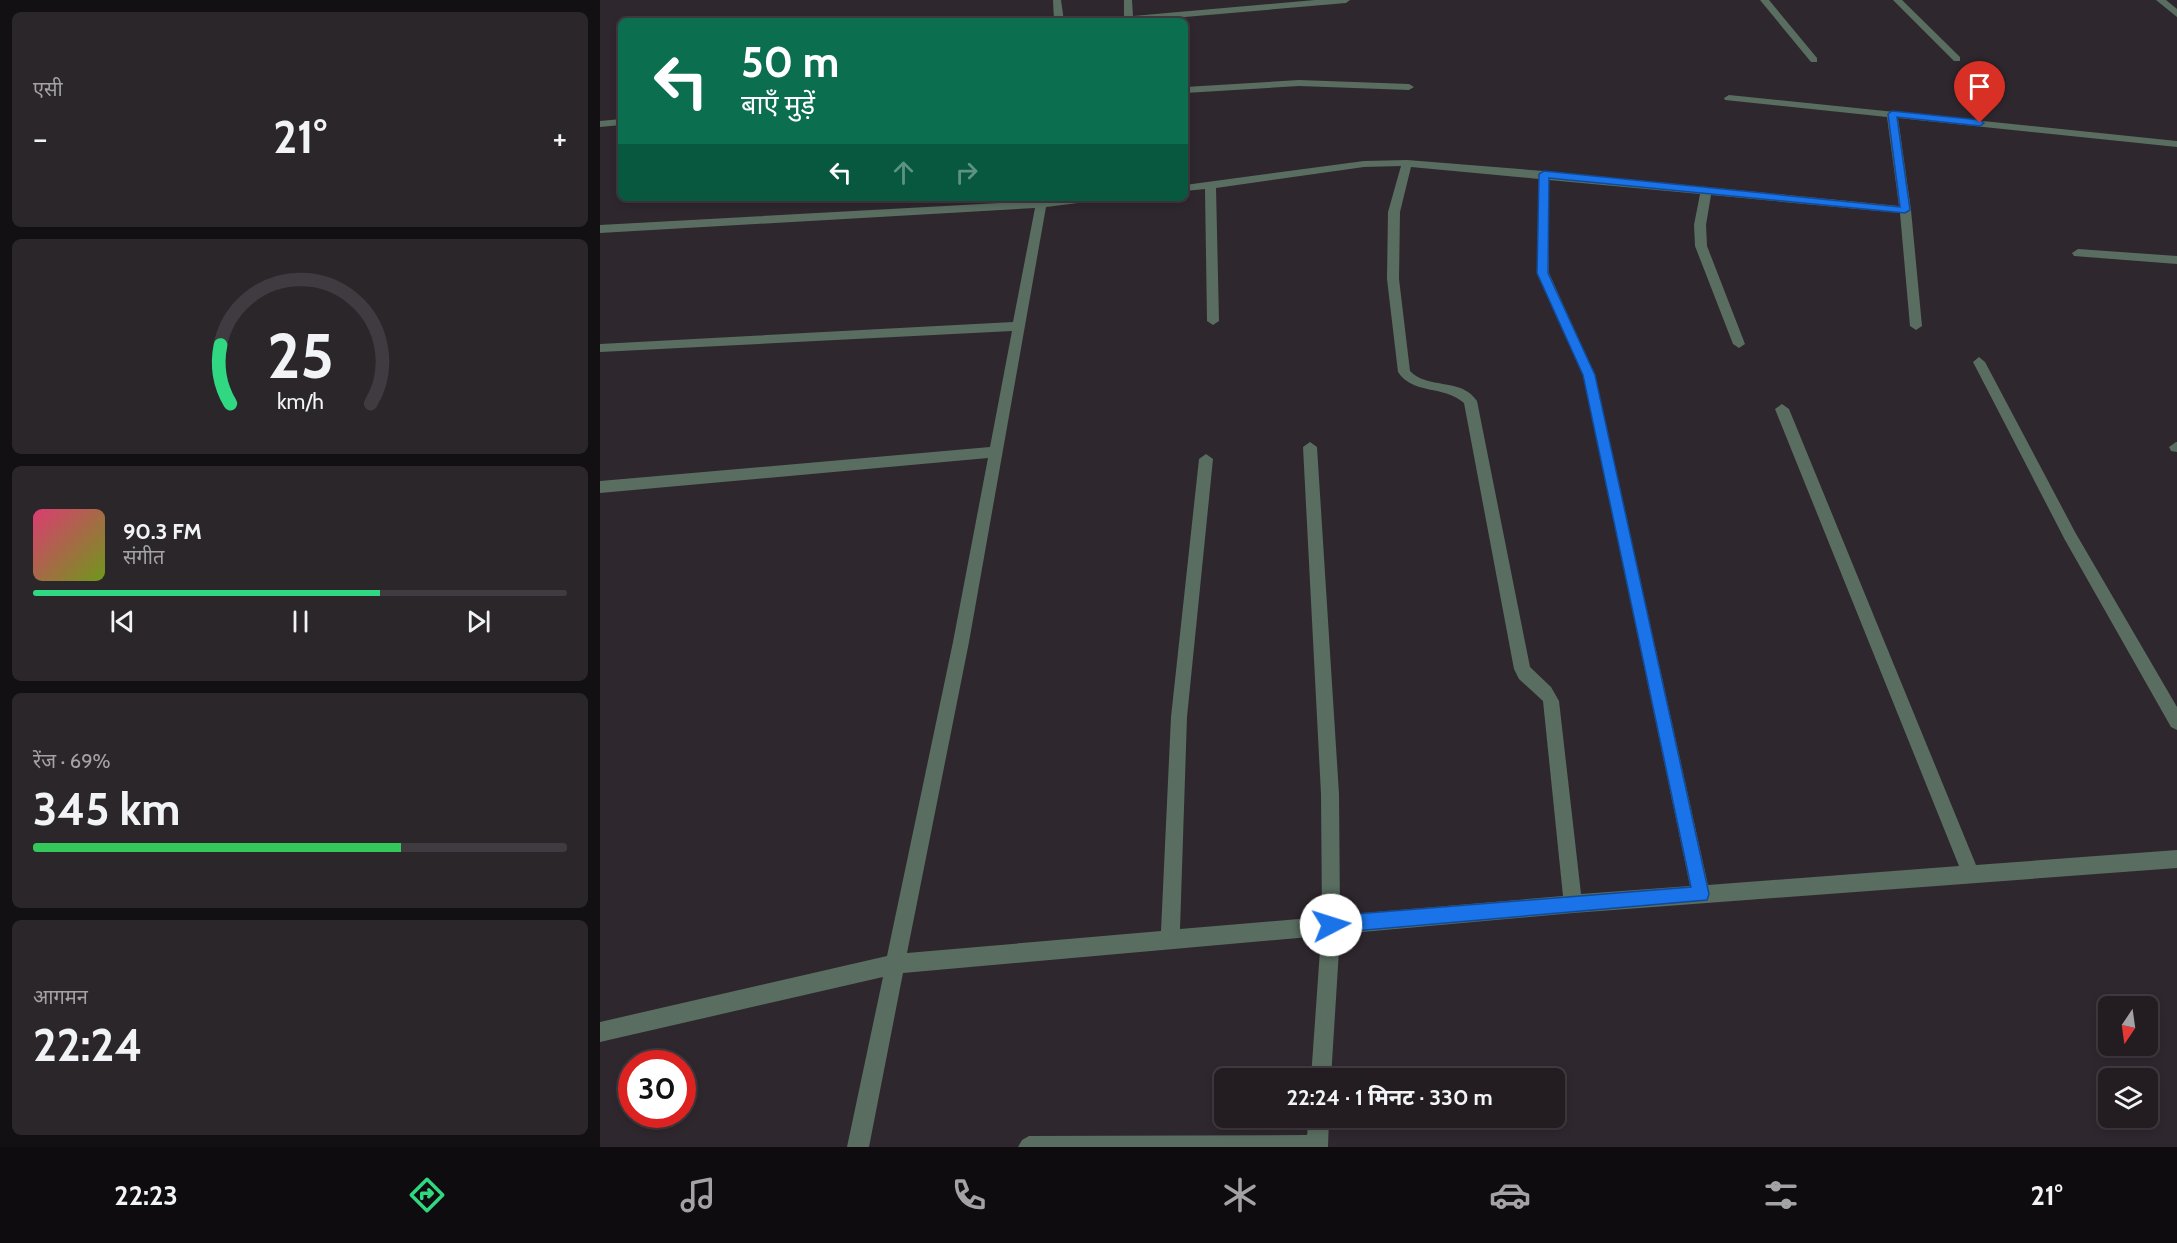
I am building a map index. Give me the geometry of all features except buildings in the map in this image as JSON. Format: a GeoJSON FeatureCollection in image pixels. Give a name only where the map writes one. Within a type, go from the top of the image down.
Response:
{"type":"FeatureCollection","features":[{"type":"Feature","properties":{"kind":"street"},"geometry":{"type":"LineString","coordinates":[[1058,0],[1059,18]]}},
{"type":"Feature","properties":{"kind":"street"},"geometry":{"type":"LineString","coordinates":[[1128,0],[1129,18]]}},
{"type":"Feature","properties":{"kind":"street"},"geometry":{"type":"LineString","coordinates":[[1151,18],[1346,0]]}},
{"type":"Feature","properties":{"kind":"street"},"geometry":{"type":"LineString","coordinates":[[1764,0],[1814,60]]}},
{"type":"Feature","properties":{"kind":"street"},"geometry":{"type":"LineString","coordinates":[[1897,0],[1957,59]]}},
{"type":"Feature","properties":{"kind":"street"},"geometry":{"type":"LineString","coordinates":[[2160,0],[2177,14]]}},
{"type":"Feature","properties":{"kind":"street"},"geometry":{"type":"LineString","coordinates":[[1188,90],[1299,83],[1409,87]]}},
{"type":"Feature","properties":{"kind":"street"},"geometry":{"type":"LineString","coordinates":[[1729,98],[2177,144]]}},
{"type":"Feature","properties":{"kind":"street"},"geometry":{"type":"LineString","coordinates":[[1892,114],[1905,210],[1916,326]]}},
{"type":"Feature","properties":{"kind":"street"},"geometry":{"type":"LineString","coordinates":[[600,124],[618,122]]}},
{"type":"Feature","properties":{"kind":"street"},"geometry":{"type":"LineString","coordinates":[[1188,188],[1364,164],[1407,163],[1544,174],[1905,210]]}},
{"type":"Feature","properties":{"kind":"street"},"geometry":{"type":"LineString","coordinates":[[1407,163],[1394,212],[1394,279],[1404,372],[1407,378],[1415,381],[1456,389],[1470,401],[1522,669],[1526,676],[1549,696],[1551,701],[1573,904]]}},
{"type":"Feature","properties":{"kind":"street"},"geometry":{"type":"LineString","coordinates":[[1544,174],[1543,273],[1589,375],[1701,894]]}},
{"type":"Feature","properties":{"kind":"street"},"geometry":{"type":"LineString","coordinates":[[1210,185],[1213,321]]}},
{"type":"Feature","properties":{"kind":"street"},"geometry":{"type":"LineString","coordinates":[[1706,191],[1700,225],[1701,246],[1738,344]]}},
{"type":"Feature","properties":{"kind":"street"},"geometry":{"type":"LineString","coordinates":[[600,229],[1041,201],[961,642],[858,1147]]}},
{"type":"Feature","properties":{"kind":"street"},"geometry":{"type":"LineString","coordinates":[[2078,253],[2177,260]]}},
{"type":"Feature","properties":{"kind":"street"},"geometry":{"type":"LineString","coordinates":[[600,348],[1019,326]]}},
{"type":"Feature","properties":{"kind":"street"},"geometry":{"type":"LineString","coordinates":[[1979,362],[2070,536],[2177,722]]}},
{"type":"Feature","properties":{"kind":"street"},"geometry":{"type":"LineString","coordinates":[[1782,409],[1971,874]]}},
{"type":"Feature","properties":{"kind":"street"},"geometry":{"type":"LineString","coordinates":[[1310,447],[1330,794],[1331,925],[1322,1068]]}},
{"type":"Feature","properties":{"kind":"street"},"geometry":{"type":"LineString","coordinates":[[600,487],[996,452]]}},
{"type":"Feature","properties":{"kind":"street"},"geometry":{"type":"LineString","coordinates":[[1170,939],[1179,717],[1206,459]]}},
{"type":"Feature","properties":{"kind":"street"},"geometry":{"type":"LineString","coordinates":[[600,1032],[896,964],[1573,904],[2177,859]]}},
{"type":"Feature","properties":{"kind":"street"},"geometry":{"type":"LineString","coordinates":[[1029,1147],[1317,1146],[1318,1128]]}},
{"type":"Feature","properties":{"kind":"route"},"geometry":{"type":"LineString","coordinates":[[1331,925],[1701,894],[1589,375],[1543,273],[1541,252],[1544,174],[1905,210],[1892,114],[1980,123]]}}]}
